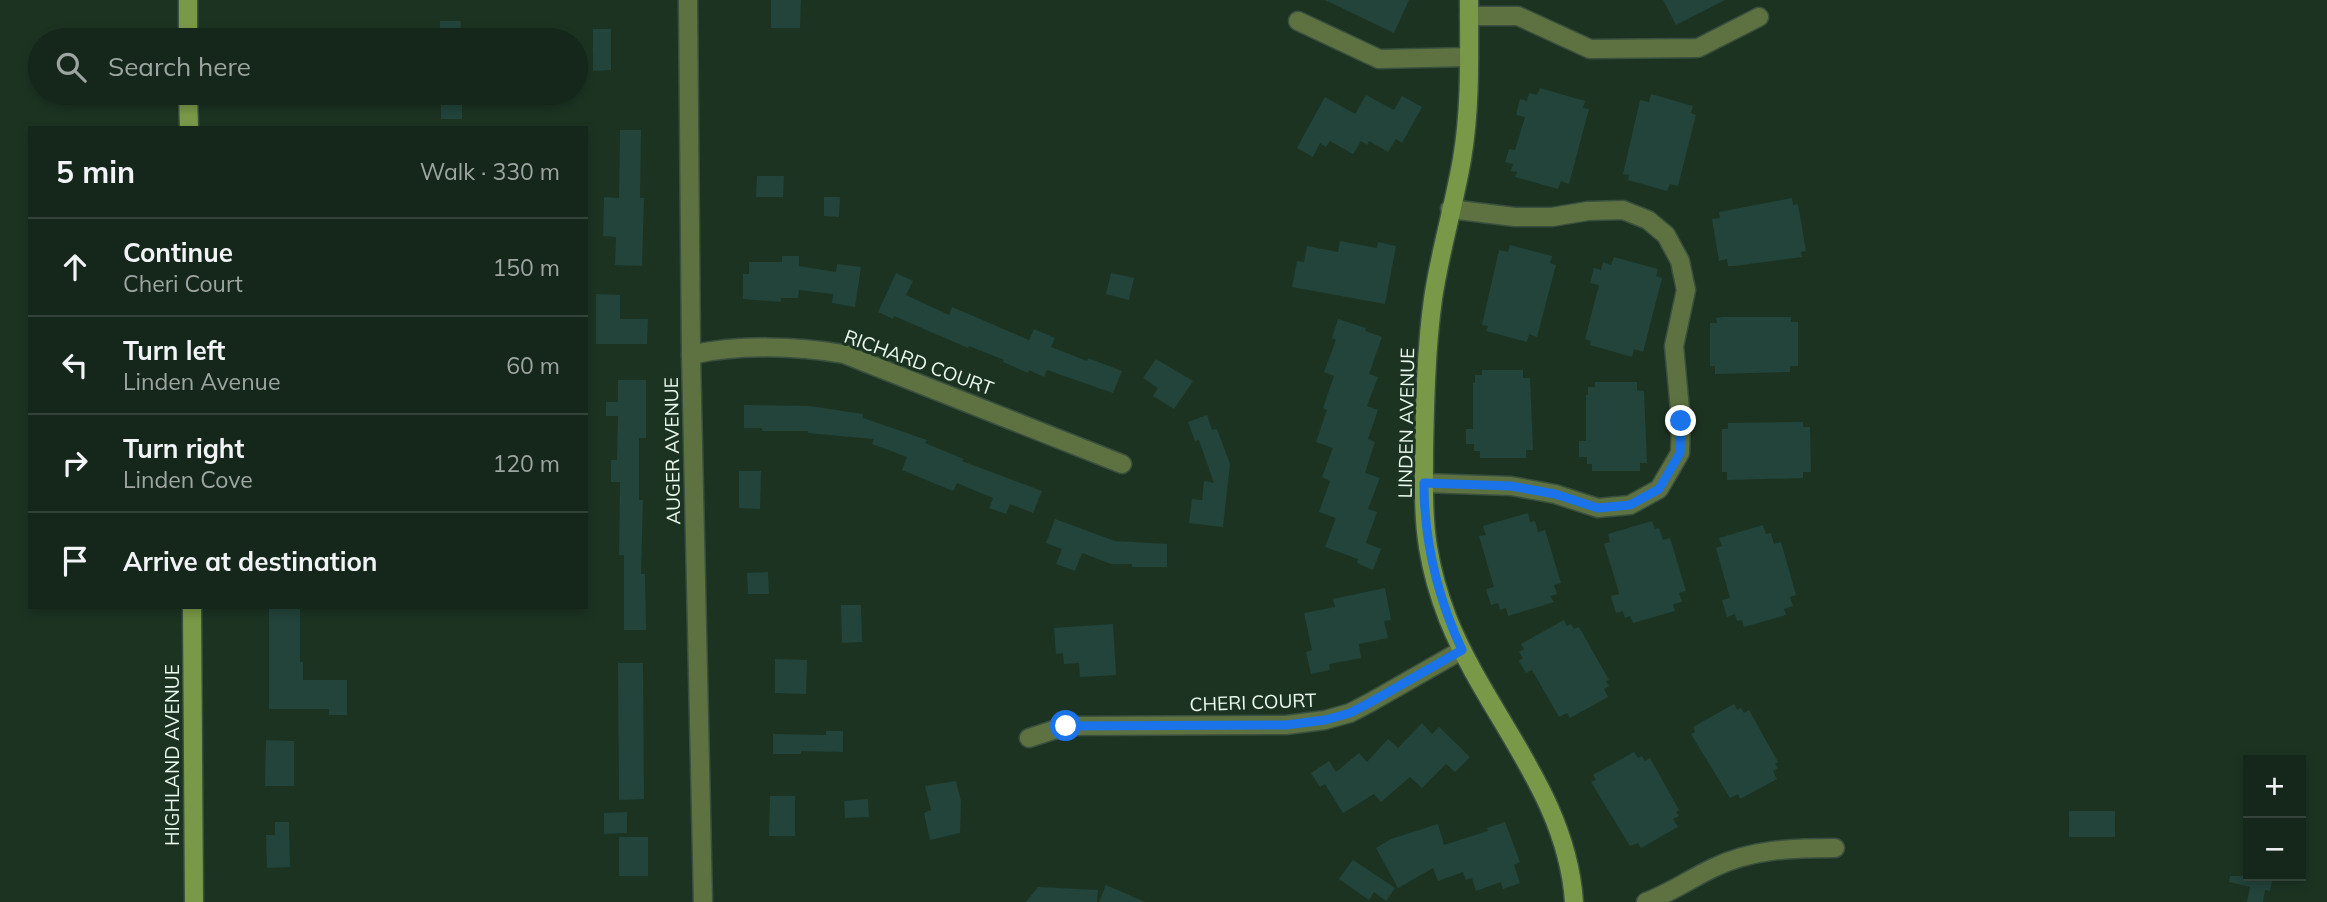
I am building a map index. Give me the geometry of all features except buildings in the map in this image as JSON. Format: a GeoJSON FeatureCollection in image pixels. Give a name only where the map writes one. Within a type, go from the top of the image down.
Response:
{"type":"FeatureCollection","features":[{"type":"Feature","properties":{"kind":"street"},"geometry":{"type":"LineString","coordinates":[[188,0],[188,28]]}},
{"type":"Feature","properties":{"kind":"street","name":"AUGER AVENUE"},"geometry":{"type":"LineString","coordinates":[[688,0],[691,355],[703,902]]}},
{"type":"Feature","properties":{"kind":"street"},"geometry":{"type":"LineString","coordinates":[[1469,8],[1518,16],[1590,49],[1698,48],[1759,17]]}},
{"type":"Feature","properties":{"kind":"street","name":"LINDEN AVENUE"},"geometry":{"type":"LineString","coordinates":[[1469,8],[1468,109],[1462,158],[1433,298],[1427,356],[1424,483],[1428,546],[1436,583],[1462,650],[1555,817],[1566,848],[1574,902]]}},
{"type":"Feature","properties":{"kind":"street"},"geometry":{"type":"LineString","coordinates":[[1298,21],[1379,59],[1469,57]]}},
{"type":"Feature","properties":{"kind":"street"},"geometry":{"type":"LineString","coordinates":[[188,105],[188,126]]}},
{"type":"Feature","properties":{"kind":"street"},"geometry":{"type":"LineString","coordinates":[[1424,483],[1511,486],[1555,494],[1598,508],[1630,505],[1659,489],[1680,453],[1681,421],[1674,346],[1686,289],[1680,261],[1666,235],[1648,220],[1623,210],[1588,211],[1552,217],[1515,217],[1450,209]]}},
{"type":"Feature","properties":{"kind":"street","name":"RICHARD COURT"},"geometry":{"type":"LineString","coordinates":[[691,355],[716,349],[811,349],[844,354],[1122,464]]}},
{"type":"Feature","properties":{"kind":"street","name":"HIGHLAND AVENUE"},"geometry":{"type":"LineString","coordinates":[[192,609],[194,902]]}},
{"type":"Feature","properties":{"kind":"street","name":"CHERI COURT"},"geometry":{"type":"LineString","coordinates":[[1029,738],[1066,726],[1286,725],[1325,720],[1350,713],[1462,650]]}},
{"type":"Feature","properties":{"kind":"street"},"geometry":{"type":"LineString","coordinates":[[1646,902],[1715,867],[1744,856],[1772,850],[1835,848]]}},
{"type":"Feature","properties":{"kind":"route"},"geometry":{"type":"LineString","coordinates":[[1066,726],[1286,725],[1325,720],[1350,713],[1462,650],[1436,583],[1428,546],[1424,483],[1511,486],[1555,494],[1598,508],[1630,505],[1659,489],[1680,453],[1681,421]]}}]}
